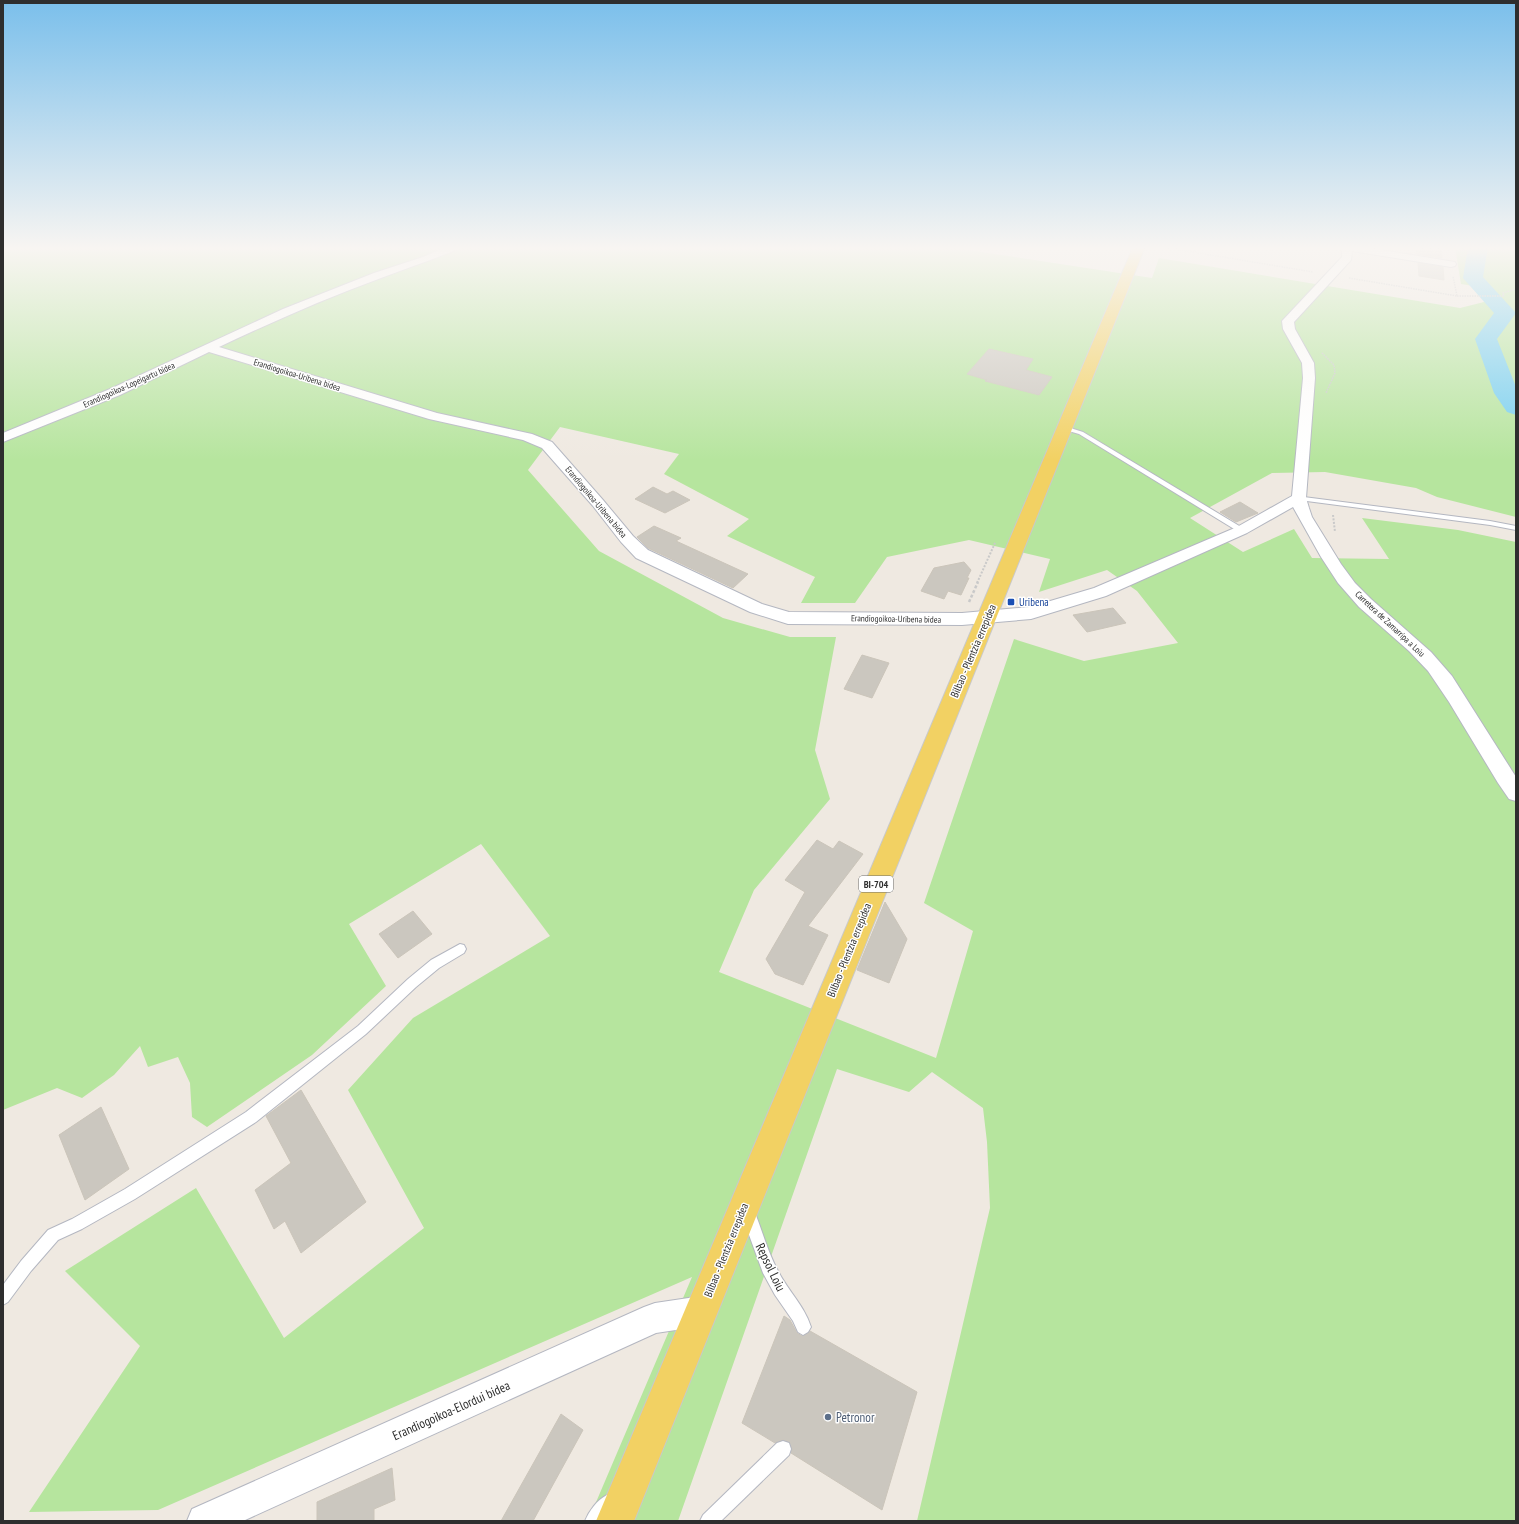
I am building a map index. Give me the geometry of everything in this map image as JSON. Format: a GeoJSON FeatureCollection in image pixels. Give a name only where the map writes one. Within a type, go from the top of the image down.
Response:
{"type":"FeatureCollection","features":[{"type":"Feature","properties":{"kind":"main road","name":"Bilbao - Plentzia errepidea"},"geometry":{"type":"LineString","coordinates":[[615,1521],[988,617],[1110,318]]}},
{"type":"Feature","properties":{"kind":"street","name":"Erandiogoikoa-Lopeigartu bidea"},"geometry":{"type":"LineString","coordinates":[[3,438],[115,392],[272,318]]}},
{"type":"Feature","properties":{"kind":"street","name":"Carretera de Zamarripa a Loiu"},"geometry":{"type":"LineString","coordinates":[[1290,318],[1288,320],[1289,329],[1308,362],[1307,406],[1299,498],[1300,510],[1315,533],[1333,566],[1356,594],[1406,639],[1433,666],[1460,702],[1499,769],[1516,793]]}},
{"type":"Feature","properties":{"kind":"street","name":"Erandiogoikoa-Uribena bidea"},"geometry":{"type":"LineString","coordinates":[[208,348],[434,416],[527,437],[547,445],[598,503],[627,539],[642,554],[756,608],[788,618],[962,619],[1031,613],[1100,592],[1242,530],[1299,498]]}},
{"type":"Feature","properties":{"kind":"street","name":"Erandiogoikoa-Elordui bidea"},"geometry":{"type":"LineString","coordinates":[[204,1521],[655,1318],[702,1310]]}},
{"type":"Feature","properties":{"kind":"lane"},"geometry":{"type":"LineString","coordinates":[[1064,428],[1081,433],[1242,530]]}},
{"type":"Feature","properties":{"kind":"lane"},"geometry":{"type":"LineString","coordinates":[[1299,498],[1490,523],[1516,528]]}},
{"type":"Feature","properties":{"kind":"lane"},"geometry":{"type":"LineString","coordinates":[[3,1297],[26,1266],[53,1235],[77,1224],[130,1194],[251,1117],[362,1030],[412,983],[435,964],[460,949]]}},
{"type":"Feature","properties":{"kind":"lane","name":"Repsol Loiu"},"geometry":{"type":"LineString","coordinates":[[745,1204],[762,1253],[778,1286],[801,1320],[803,1327]]}},
{"type":"Feature","properties":{"kind":"lane"},"geometry":{"type":"LineString","coordinates":[[709,1521],[783,1449]]}},
{"type":"Feature","properties":{"kind":"lane"},"geometry":{"type":"LineString","coordinates":[[594,1521],[638,1465]]}},
{"type":"Feature","properties":{"kind":"path"},"geometry":{"type":"LineString","coordinates":[[1321,352],[1334,365],[1335,373],[1324,397]]}},
{"type":"Feature","properties":{"kind":"path"},"geometry":{"type":"LineString","coordinates":[[1335,503],[1333,513],[1336,536]]}},
{"type":"Feature","properties":{"kind":"green space"},"geometry":{"type":"Polygon","coordinates":[[[3,318],[1516,318],[1516,517],[1437,497],[1416,488],[1325,472],[1272,473],[1190,518],[1243,552],[1294,529],[1312,558],[1389,559],[1362,518],[1458,530],[1516,542],[1516,1521],[917,1521],[990,1208],[987,1142],[983,1108],[932,1072],[909,1092],[837,1069],[678,1521],[588,1521],[692,1277],[158,1510],[29,1512],[140,1346],[65,1271],[196,1188],[284,1338],[424,1228],[348,1090],[413,1018],[550,936],[481,844],[349,924],[386,986],[312,1055],[207,1127],[192,1117],[190,1083],[178,1057],[148,1067],[140,1046],[114,1075],[82,1098],[57,1088],[3,1110],[3,318]],[[560,427],[528,470],[599,551],[723,618],[790,637],[836,637],[815,750],[830,799],[754,890],[719,972],[936,1058],[973,931],[924,903],[1014,639],[1084,661],[1178,643],[1137,591],[1107,570],[1039,592],[1050,559],[969,540],[887,557],[855,603],[801,603],[815,577],[727,536],[749,519],[664,474],[679,454],[560,427]]]}},
{"type":"Feature","properties":{"kind":"building"},"geometry":{"type":"Polygon","coordinates":[[[989,349],[1033,359],[1026,370],[1052,377],[1039,395],[985,381],[987,380],[967,374],[989,349]]]}},
{"type":"Feature","properties":{"kind":"building"},"geometry":{"type":"Polygon","coordinates":[[[653,487],[667,494],[673,491],[690,500],[665,513],[635,499],[653,487]]]}},
{"type":"Feature","properties":{"kind":"building"},"geometry":{"type":"Polygon","coordinates":[[[1240,502],[1258,513],[1236,522],[1220,512],[1240,502]]]}},
{"type":"Feature","properties":{"kind":"building"},"geometry":{"type":"Polygon","coordinates":[[[654,526],[681,538],[676,541],[748,574],[733,588],[648,548],[637,537],[654,526]]]}},
{"type":"Feature","properties":{"kind":"building"},"geometry":{"type":"Polygon","coordinates":[[[964,562],[971,570],[961,595],[948,591],[944,599],[921,591],[934,568],[964,562]]]}},
{"type":"Feature","properties":{"kind":"building"},"geometry":{"type":"Polygon","coordinates":[[[1113,608],[1126,623],[1087,632],[1073,615],[1113,608]]]}},
{"type":"Feature","properties":{"kind":"building"},"geometry":{"type":"Polygon","coordinates":[[[862,655],[889,663],[872,698],[844,689],[862,655]]]}},
{"type":"Feature","properties":{"kind":"building"},"geometry":{"type":"Polygon","coordinates":[[[817,840],[833,849],[839,841],[863,854],[808,926],[828,935],[803,985],[775,974],[766,959],[805,892],[785,880],[817,840]]]}},
{"type":"Feature","properties":{"kind":"building"},"geometry":{"type":"Polygon","coordinates":[[[885,902],[907,939],[889,983],[857,970],[885,902]]]}},
{"type":"Feature","properties":{"kind":"building"},"geometry":{"type":"Polygon","coordinates":[[[413,911],[432,934],[398,958],[379,934],[413,911]]]}},
{"type":"Feature","properties":{"kind":"building"},"geometry":{"type":"Polygon","coordinates":[[[301,1090],[366,1202],[301,1253],[285,1221],[274,1229],[255,1190],[291,1163],[266,1116],[301,1090]]]}},
{"type":"Feature","properties":{"kind":"building"},"geometry":{"type":"Polygon","coordinates":[[[101,1107],[129,1169],[85,1200],[59,1135],[101,1107]]]}},
{"type":"Feature","properties":{"kind":"building"},"geometry":{"type":"Polygon","coordinates":[[[784,1316],[790,1320],[797,1333],[802,1336],[810,1331],[917,1392],[882,1510],[791,1453],[792,1449],[789,1442],[783,1440],[775,1443],[742,1423],[784,1316]]]}},
{"type":"Feature","properties":{"kind":"building"},"geometry":{"type":"Polygon","coordinates":[[[561,1414],[583,1430],[533,1521],[501,1521],[561,1414]]]}},
{"type":"Feature","properties":{"kind":"building"},"geometry":{"type":"Polygon","coordinates":[[[392,1468],[395,1500],[374,1509],[374,1521],[317,1521],[317,1502],[392,1468]]]}},
{"type":"Feature","properties":{"kind":"waterway"},"geometry":{"type":"LineString","coordinates":[[1501,318],[1486,339],[1506,393],[1516,407]]}},
{"type":"Feature","properties":{"kind":"place","name":"Uribena"},"geometry":{"type":"Point","coordinates":[1011,602]}},
{"type":"Feature","properties":{"kind":"place","name":"Petronor"},"geometry":{"type":"Point","coordinates":[828,1417]}}]}
